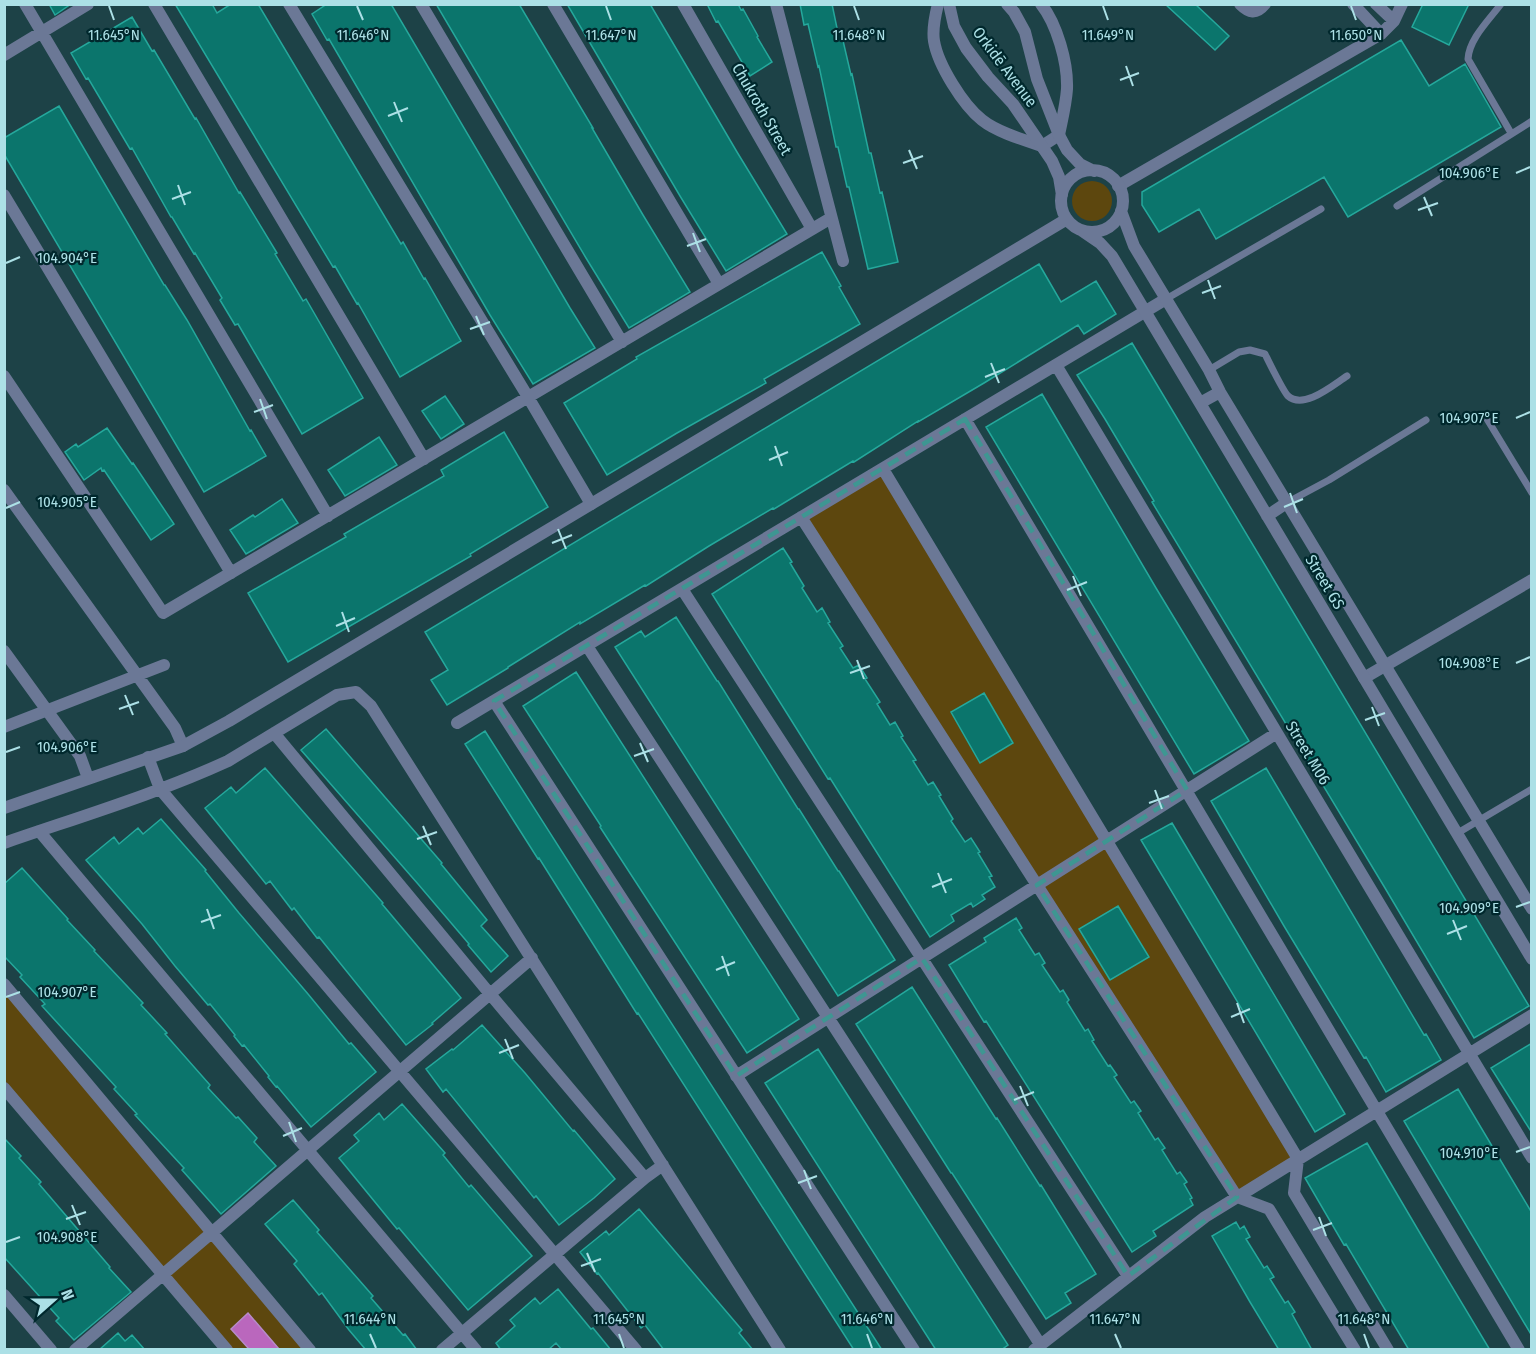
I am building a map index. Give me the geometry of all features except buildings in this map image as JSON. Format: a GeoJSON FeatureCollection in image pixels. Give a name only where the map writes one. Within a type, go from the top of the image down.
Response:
{"type":"FeatureCollection","features":[{"type":"Feature","properties":{"kind":"street"},"geometry":{"type":"LineString","coordinates":[[25,4],[328,516]]}},
{"type":"Feature","properties":{"kind":"street"},"geometry":{"type":"LineString","coordinates":[[4,55],[87,4]]}},
{"type":"Feature","properties":{"kind":"street"},"geometry":{"type":"LineString","coordinates":[[154,4],[424,459]]}},
{"type":"Feature","properties":{"kind":"street"},"geometry":{"type":"LineString","coordinates":[[289,4],[591,504]]}},
{"type":"Feature","properties":{"kind":"street"},"geometry":{"type":"LineString","coordinates":[[421,4],[621,342]]}},
{"type":"Feature","properties":{"kind":"street"},"geometry":{"type":"LineString","coordinates":[[554,4],[719,284]]}},
{"type":"Feature","properties":{"kind":"street","name":"Chukroth Street"},"geometry":{"type":"LineString","coordinates":[[683,4],[812,229]]}},
{"type":"Feature","properties":{"kind":"street"},"geometry":{"type":"LineString","coordinates":[[776,4],[843,261]]}},
{"type":"Feature","properties":{"kind":"street"},"geometry":{"type":"LineString","coordinates":[[938,4],[934,20],[934,41],[940,61],[960,96],[983,121],[1012,136],[1042,146],[1059,135]]}},
{"type":"Feature","properties":{"kind":"street","name":"Orkidē Avenue"},"geometry":{"type":"LineString","coordinates":[[949,4],[954,26],[966,48],[1013,104],[1042,146],[1059,177],[1062,195]]}},
{"type":"Feature","properties":{"kind":"street","name":"Orkidē Avenue"},"geometry":{"type":"LineString","coordinates":[[1007,4],[1025,33],[1037,79],[1059,135],[1067,150],[1080,164],[1094,171]]}},
{"type":"Feature","properties":{"kind":"street","name":"Orkidē Avenue"},"geometry":{"type":"LineString","coordinates":[[1041,4],[1055,28],[1063,52],[1067,87],[1059,135]]}},
{"type":"Feature","properties":{"kind":"street"},"geometry":{"type":"LineString","coordinates":[[1243,8],[1255,12],[1266,4]]}},
{"type":"Feature","properties":{"kind":"street"},"geometry":{"type":"LineString","coordinates":[[1353,4],[1381,34]]}},
{"type":"Feature","properties":{"kind":"street"},"geometry":{"type":"LineString","coordinates":[[1377,4],[1394,21]]}},
{"type":"Feature","properties":{"kind":"street"},"geometry":{"type":"LineString","coordinates":[[1118,186],[1381,34],[1394,21],[1402,4]]}},
{"type":"Feature","properties":{"kind":"street"},"geometry":{"type":"LineString","coordinates":[[1094,171],[1108,175],[1118,186],[1122,198],[1121,211],[1113,224],[1106,229],[1098,232],[1081,230],[1073,226],[1063,212],[1061,203],[1065,186],[1077,174],[1094,171]]}},
{"type":"Feature","properties":{"kind":"street"},"geometry":{"type":"LineString","coordinates":[[4,195],[231,573]]}},
{"type":"Feature","properties":{"kind":"street","name":"Street GS"},"geometry":{"type":"LineString","coordinates":[[1121,211],[1134,246],[1532,909]]}},
{"type":"Feature","properties":{"kind":"street"},"geometry":{"type":"LineString","coordinates":[[4,376],[163,613],[831,218]]}},
{"type":"Feature","properties":{"kind":"street"},"geometry":{"type":"LineString","coordinates":[[4,808],[183,746],[229,721],[1067,219]]}},
{"type":"Feature","properties":{"kind":"street","name":"Street GS"},"geometry":{"type":"LineString","coordinates":[[1081,230],[1100,243],[1112,256],[1532,959]]}},
{"type":"Feature","properties":{"kind":"street"},"geometry":{"type":"LineString","coordinates":[[457,723],[1166,299]]}},
{"type":"Feature","properties":{"kind":"street","name":"Street M06"},"geometry":{"type":"LineString","coordinates":[[1056,365],[1532,1158]]}},
{"type":"Feature","properties":{"kind":"street"},"geometry":{"type":"LineString","coordinates":[[1200,404],[1220,392]]}},
{"type":"Feature","properties":{"kind":"street"},"geometry":{"type":"LineString","coordinates":[[965,419],[1519,1350]]}},
{"type":"Feature","properties":{"kind":"street"},"geometry":{"type":"LineString","coordinates":[[883,469],[1298,1159],[1294,1193],[1388,1350]]}},
{"type":"Feature","properties":{"kind":"street"},"geometry":{"type":"LineString","coordinates":[[4,490],[138,675],[175,728],[183,746]]}},
{"type":"Feature","properties":{"kind":"street"},"geometry":{"type":"LineString","coordinates":[[1267,516],[1288,502]]}},
{"type":"Feature","properties":{"kind":"street"},"geometry":{"type":"LineString","coordinates":[[801,518],[1237,1197],[1269,1209],[1355,1350]]}},
{"type":"Feature","properties":{"kind":"street"},"geometry":{"type":"LineString","coordinates":[[1364,678],[1532,580]]}},
{"type":"Feature","properties":{"kind":"street"},"geometry":{"type":"LineString","coordinates":[[682,589],[1128,1276]]}},
{"type":"Feature","properties":{"kind":"street"},"geometry":{"type":"LineString","coordinates":[[587,646],[828,1017],[1037,1347],[1205,1217],[1532,1015]]}},
{"type":"Feature","properties":{"kind":"street"},"geometry":{"type":"LineString","coordinates":[[4,651],[80,756],[88,778]]}},
{"type":"Feature","properties":{"kind":"street"},"geometry":{"type":"LineString","coordinates":[[4,727],[164,665]]}},
{"type":"Feature","properties":{"kind":"street"},"geometry":{"type":"LineString","coordinates":[[4,843],[160,789],[228,761],[337,695],[356,692],[371,706],[780,1350]]}},
{"type":"Feature","properties":{"kind":"street"},"geometry":{"type":"LineString","coordinates":[[494,701],[914,1350]]}},
{"type":"Feature","properties":{"kind":"street"},"geometry":{"type":"LineString","coordinates":[[274,733],[645,1178]]}},
{"type":"Feature","properties":{"kind":"street"},"geometry":{"type":"LineString","coordinates":[[736,1076],[1277,733]]}},
{"type":"Feature","properties":{"kind":"street"},"geometry":{"type":"LineString","coordinates":[[148,757],[160,789],[636,1350]]}},
{"type":"Feature","properties":{"kind":"street"},"geometry":{"type":"LineString","coordinates":[[39,831],[476,1350]]}},
{"type":"Feature","properties":{"kind":"street"},"geometry":{"type":"LineString","coordinates":[[75,1350],[532,958]]}},
{"type":"Feature","properties":{"kind":"street"},"geometry":{"type":"LineString","coordinates":[[4,984],[310,1350]]}},
{"type":"Feature","properties":{"kind":"street"},"geometry":{"type":"LineString","coordinates":[[4,1088],[228,1350]]}},
{"type":"Feature","properties":{"kind":"street"},"geometry":{"type":"LineString","coordinates":[[442,1350],[663,1165]]}},
{"type":"Feature","properties":{"kind":"street"},"geometry":{"type":"LineString","coordinates":[[4,1295],[51,1350]]}},
{"type":"Feature","properties":{"kind":"lane"},"geometry":{"type":"LineString","coordinates":[[1501,4],[1476,37],[1468,51],[1468,59],[1511,133]]}},
{"type":"Feature","properties":{"kind":"lane"},"geometry":{"type":"LineString","coordinates":[[1397,206],[1532,121]]}},
{"type":"Feature","properties":{"kind":"lane"},"geometry":{"type":"LineString","coordinates":[[1166,299],[1321,209]]}},
{"type":"Feature","properties":{"kind":"lane"},"geometry":{"type":"LineString","coordinates":[[1209,370],[1239,352],[1250,350],[1265,354],[1288,396],[1299,401],[1313,398],[1347,376]]}},
{"type":"Feature","properties":{"kind":"lane"},"geometry":{"type":"LineString","coordinates":[[1487,419],[1532,494]]}},
{"type":"Feature","properties":{"kind":"lane"},"geometry":{"type":"LineString","coordinates":[[1288,502],[1329,480],[1426,420]]}},
{"type":"Feature","properties":{"kind":"lane"},"geometry":{"type":"LineString","coordinates":[[1456,834],[1532,789]]}},
{"type":"Feature","properties":{"kind":"highlighted area"},"geometry":{"type":"Polygon","coordinates":[[[965,419],[1187,790],[1037,885],[1237,1197],[1128,1276],[922,958],[736,1076],[494,701],[965,419]]]}},
{"type":"Feature","properties":{"kind":"shaded area"},"geometry":{"type":"Polygon","coordinates":[[[1092,181],[1106,187],[1112,201],[1106,215],[1092,221],[1078,215],[1072,201],[1078,187],[1092,181]]]}},
{"type":"Feature","properties":{"kind":"shaded area"},"geometry":{"type":"Polygon","coordinates":[[[883,469],[1298,1159],[1237,1197],[801,517],[883,469]]]}},
{"type":"Feature","properties":{"kind":"shaded area"},"geometry":{"type":"Polygon","coordinates":[[[4,984],[310,1349],[227,1349],[5,1088],[4,984]]]}},
{"type":"Feature","properties":{"kind":"shaded area"},"geometry":{"type":"Polygon","coordinates":[[[248,1313],[279,1349],[249,1349],[231,1329],[248,1313]]]}}]}
